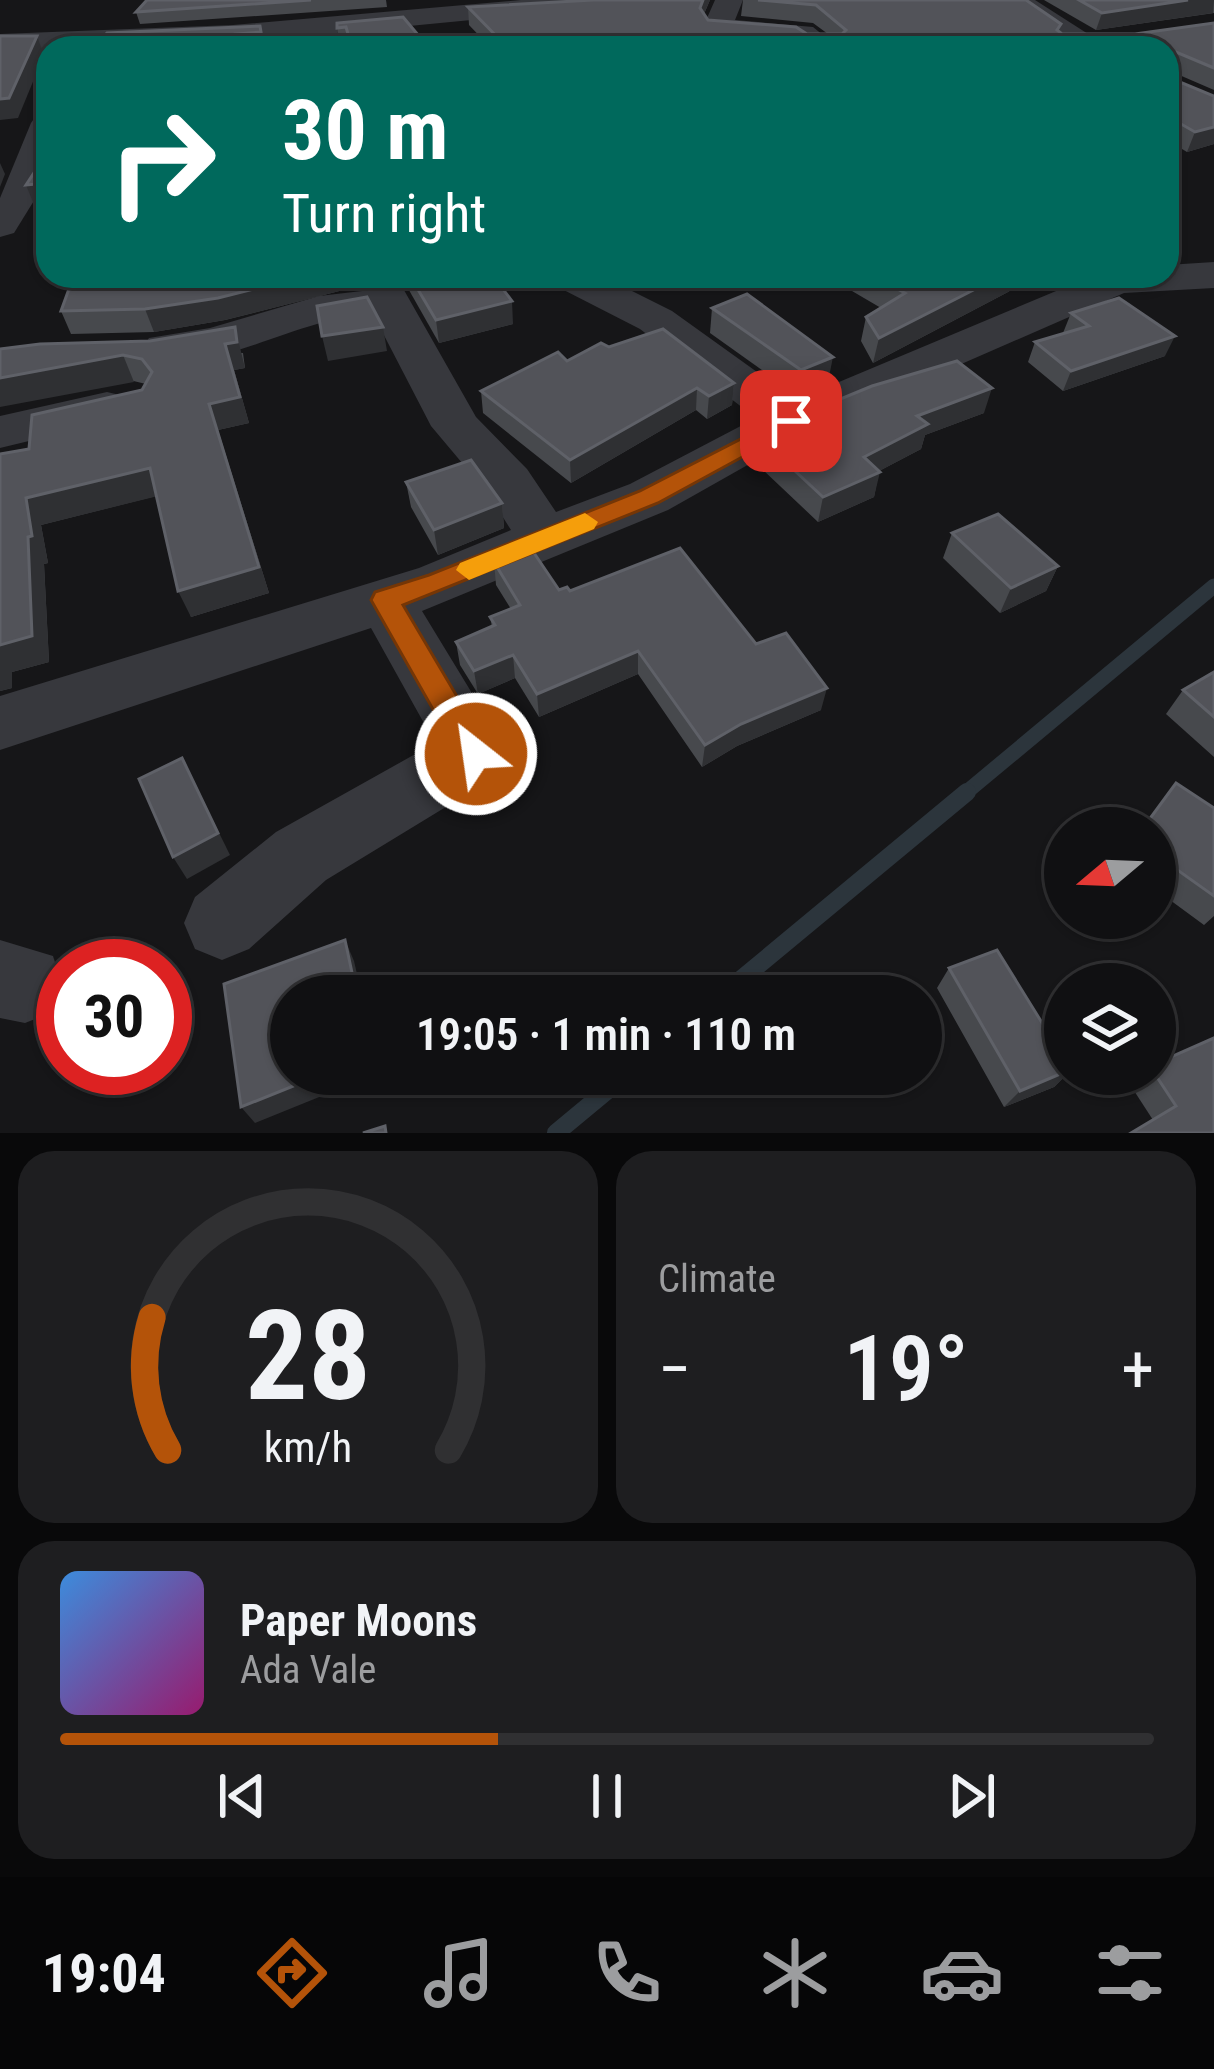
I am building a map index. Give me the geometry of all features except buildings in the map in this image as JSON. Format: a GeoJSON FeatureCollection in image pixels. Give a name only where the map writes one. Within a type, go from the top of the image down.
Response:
{"type":"FeatureCollection","features":[{"type":"Feature","properties":{"kind":"street"},"geometry":{"type":"LineString","coordinates":[[318,36],[442,14],[676,0]]}},
{"type":"Feature","properties":{"kind":"street"},"geometry":{"type":"LineString","coordinates":[[1017,0],[1069,36]]}},
{"type":"Feature","properties":{"kind":"street"},"geometry":{"type":"LineString","coordinates":[[48,36],[38,24],[51,9]]}},
{"type":"Feature","properties":{"kind":"street"},"geometry":{"type":"LineString","coordinates":[[442,14],[479,36]]}},
{"type":"Feature","properties":{"kind":"street"},"geometry":{"type":"LineString","coordinates":[[735,36],[807,36]]}},
{"type":"Feature","properties":{"kind":"street"},"geometry":{"type":"LineString","coordinates":[[0,43],[36,42]]}},
{"type":"Feature","properties":{"kind":"street"},"geometry":{"type":"LineString","coordinates":[[2,241],[36,165]]}},
{"type":"Feature","properties":{"kind":"street"},"geometry":{"type":"LineString","coordinates":[[0,432],[214,341],[382,288],[456,426],[508,482],[545,538]]}},
{"type":"Feature","properties":{"kind":"street"},"geometry":{"type":"LineString","coordinates":[[593,288],[656,320],[791,421]]}},
{"type":"Feature","properties":{"kind":"street"},"geometry":{"type":"LineString","coordinates":[[0,723],[385,600],[649,497],[791,421],[1100,288]]}},
{"type":"Feature","properties":{"kind":"street"},"geometry":{"type":"LineString","coordinates":[[222,923],[302,856],[476,754],[385,600]]}},
{"type":"Feature","properties":{"kind":"waterway"},"geometry":{"type":"LineString","coordinates":[[963,795],[1214,586]]}},
{"type":"Feature","properties":{"kind":"waterway"},"geometry":{"type":"LineString","coordinates":[[746,975],[967,792]]}},
{"type":"Feature","properties":{"kind":"waterway"},"geometry":{"type":"LineString","coordinates":[[556,1133],[602,1095]]}},
{"type":"Feature","properties":{"kind":"slow traffic"},"geometry":{"type":"LineString","coordinates":[[469,570],[585,522]]}},
{"type":"Feature","properties":{"kind":"route"},"geometry":{"type":"LineString","coordinates":[[476,754],[385,600],[439,583],[649,497],[791,421]]}}]}
